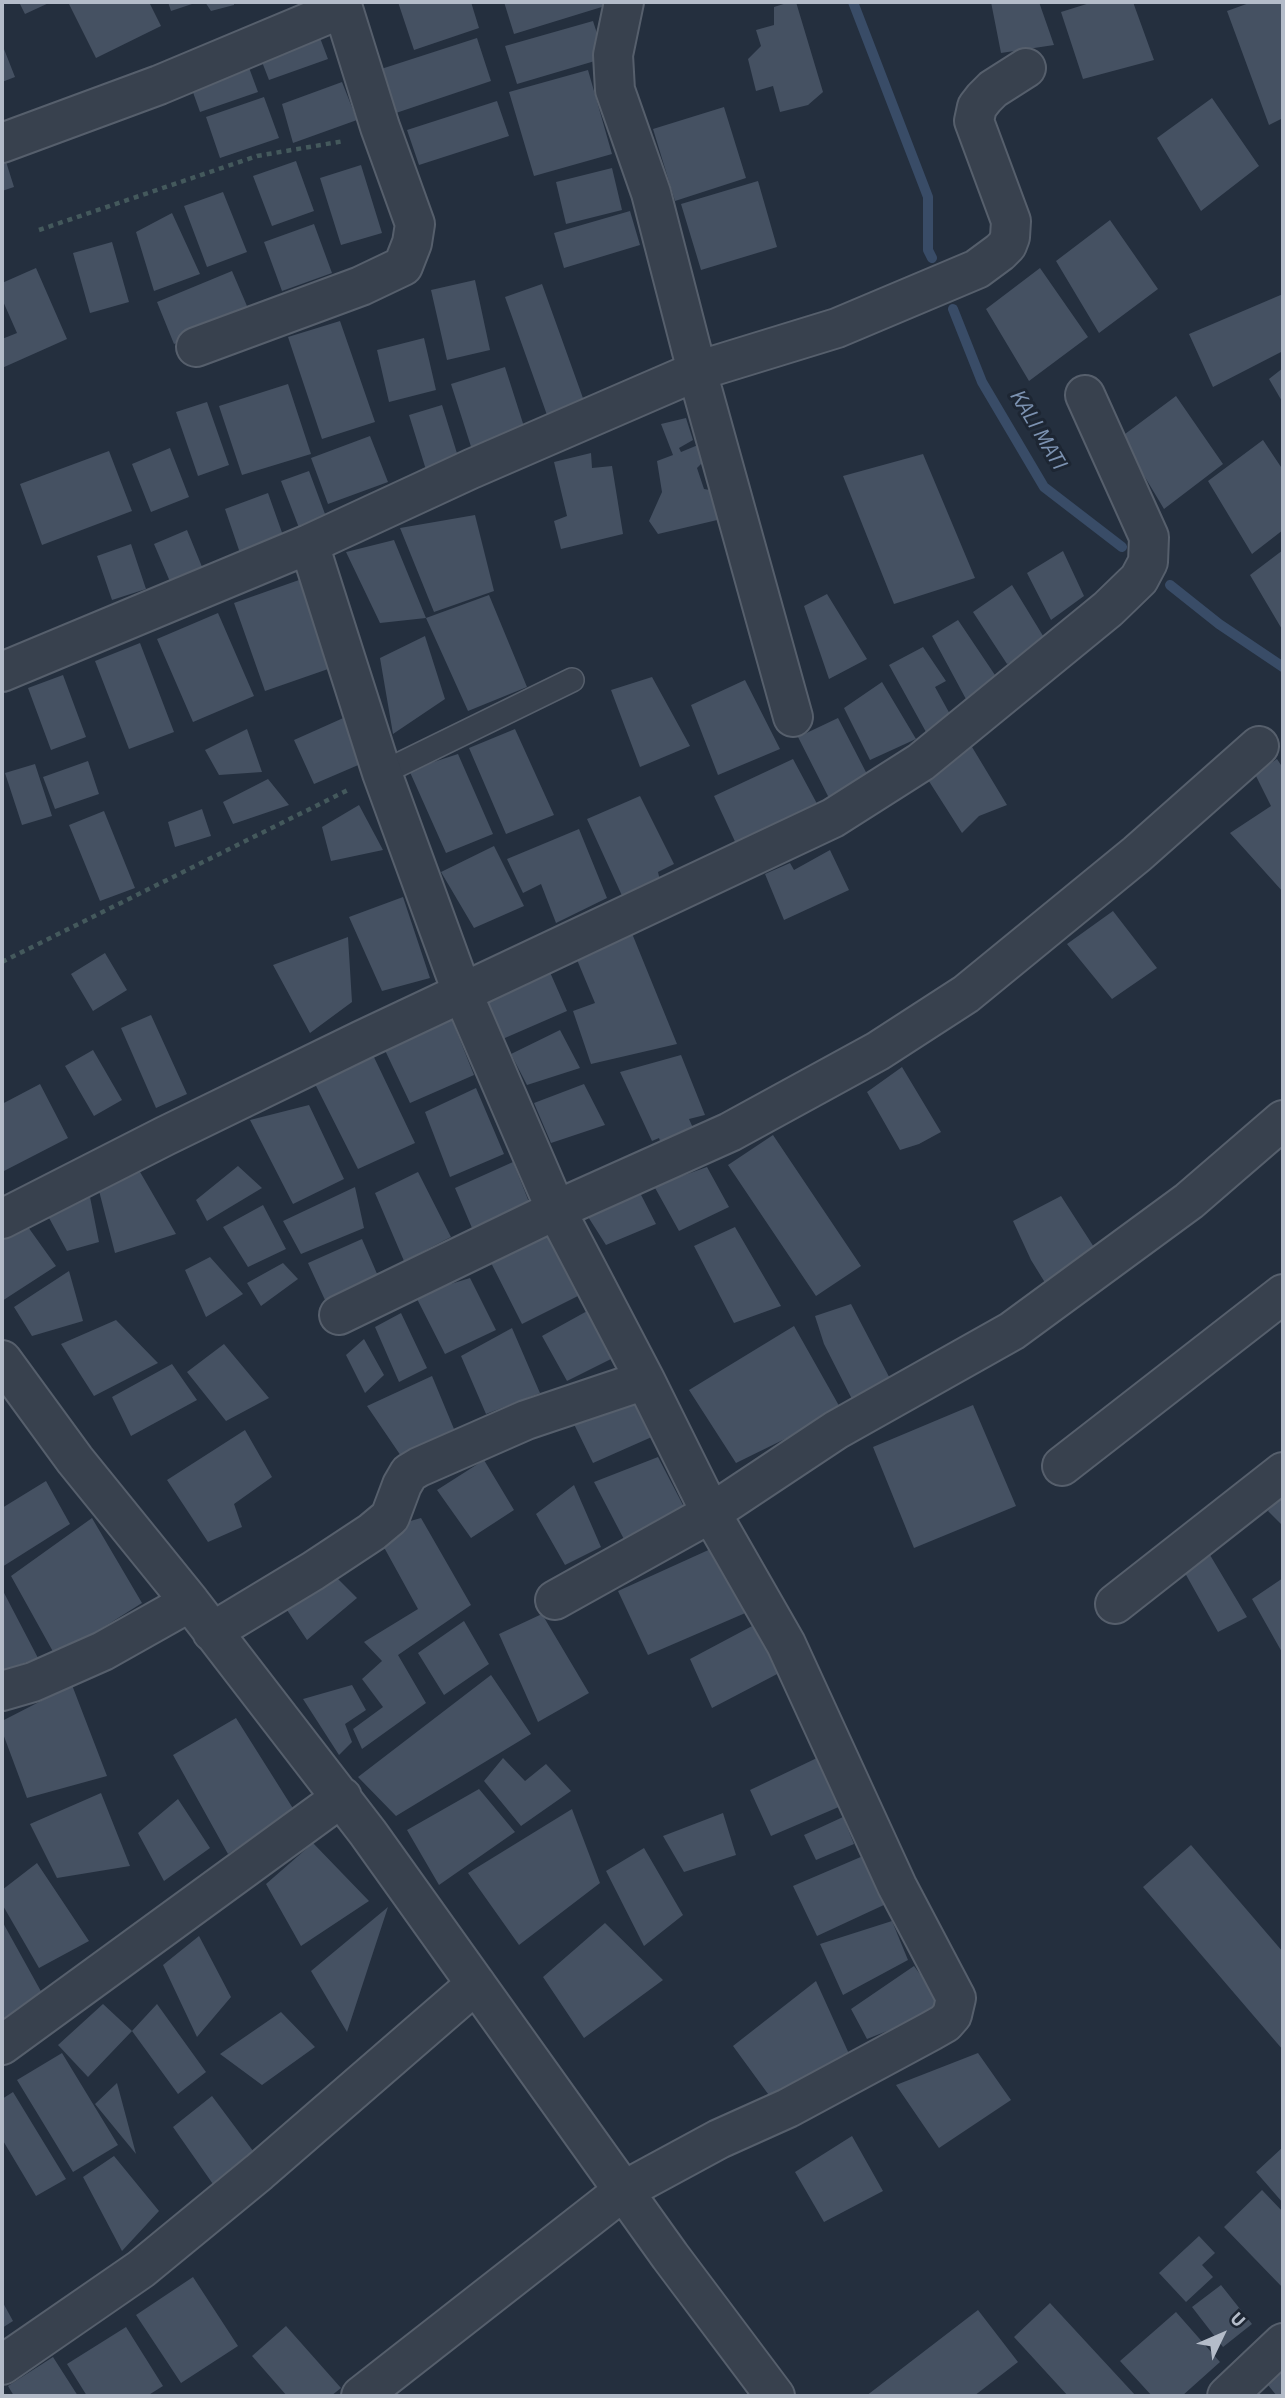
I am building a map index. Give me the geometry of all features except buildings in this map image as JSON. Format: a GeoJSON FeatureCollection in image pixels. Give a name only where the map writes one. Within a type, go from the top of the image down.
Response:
{"type":"FeatureCollection","features":[{"type":"Feature","properties":{"kind":"street"},"geometry":{"type":"LineString","coordinates":[[624,2],[613,55],[615,90],[651,193],[697,371],[793,717]]}},
{"type":"Feature","properties":{"kind":"street"},"geometry":{"type":"LineString","coordinates":[[2,143],[159,85],[342,5],[380,127],[415,224],[412,243],[403,266],[360,286],[196,347]]}},
{"type":"Feature","properties":{"kind":"street"},"geometry":{"type":"LineString","coordinates":[[2,672],[309,544],[471,469],[697,371],[837,328],[977,269],[1000,252],[1010,237],[1011,221],[974,121],[977,107],[993,89],[1026,68]]}},
{"type":"Feature","properties":{"kind":"street"},"geometry":{"type":"LineString","coordinates":[[2,1219],[177,1130],[462,992],[833,818],[921,762],[1108,609],[1139,579],[1148,562],[1149,537],[1085,395]]}},
{"type":"Feature","properties":{"kind":"street"},"geometry":{"type":"LineString","coordinates":[[309,544],[382,773],[462,992],[556,1209],[645,1380],[710,1513],[786,1644],[897,1886],[956,1998],[952,2015],[945,2023],[788,2108],[719,2139],[623,2191],[362,2396]]}},
{"type":"Feature","properties":{"kind":"street"},"geometry":{"type":"LineString","coordinates":[[339,1315],[556,1209],[730,1132],[878,1051],[966,994],[1137,854],[1259,746]]}},
{"type":"Feature","properties":{"kind":"street"},"geometry":{"type":"LineString","coordinates":[[555,1600],[710,1513],[836,1430],[1012,1331],[1189,1201],[1283,1120]]}},
{"type":"Feature","properties":{"kind":"street"},"geometry":{"type":"LineString","coordinates":[[1062,1466],[1283,1294]]}},
{"type":"Feature","properties":{"kind":"street"},"geometry":{"type":"LineString","coordinates":[[2,1360],[75,1460],[342,1797],[623,2191],[775,2396]]}},
{"type":"Feature","properties":{"kind":"street"},"geometry":{"type":"LineString","coordinates":[[2,1691],[33,1682],[103,1651],[201,1617],[313,1571],[390,1517],[402,1485],[409,1473],[419,1466],[526,1420],[645,1380]]}},
{"type":"Feature","properties":{"kind":"street"},"geometry":{"type":"LineString","coordinates":[[1115,1604],[1283,1472]]}},
{"type":"Feature","properties":{"kind":"street"},"geometry":{"type":"LineString","coordinates":[[2,2045],[342,1797]]}},
{"type":"Feature","properties":{"kind":"street"},"geometry":{"type":"LineString","coordinates":[[2,2365],[141,2269],[259,2172],[476,1984]]}},
{"type":"Feature","properties":{"kind":"street"},"geometry":{"type":"LineString","coordinates":[[1227,2396],[1283,2343]]}},
{"type":"Feature","properties":{"kind":"lane"},"geometry":{"type":"LineString","coordinates":[[382,773],[572,680]]}},
{"type":"Feature","properties":{"kind":"path"},"geometry":{"type":"LineString","coordinates":[[39,230],[257,156],[355,139],[380,127]]}},
{"type":"Feature","properties":{"kind":"path"},"geometry":{"type":"LineString","coordinates":[[2,962],[382,773]]}},
{"type":"Feature","properties":{"kind":"waterway","name":"KALI MATI"},"geometry":{"type":"LineString","coordinates":[[853,2],[928,197],[928,250],[932,258]]}},
{"type":"Feature","properties":{"kind":"waterway","name":"KALI MATI"},"geometry":{"type":"LineString","coordinates":[[953,309],[982,382],[1044,487],[1122,547]]}},
{"type":"Feature","properties":{"kind":"waterway","name":"KALI MATI"},"geometry":{"type":"LineString","coordinates":[[1170,585],[1219,624],[1283,667]]}}]}
